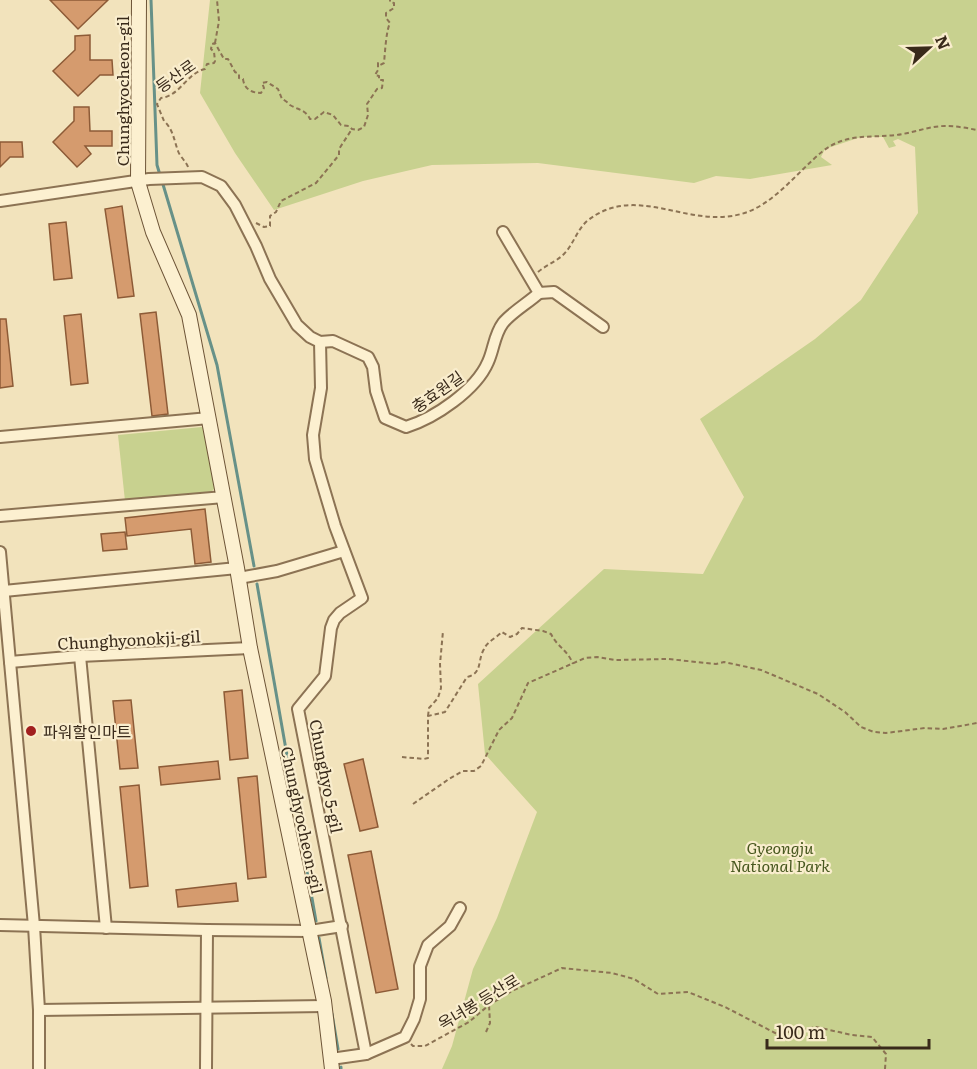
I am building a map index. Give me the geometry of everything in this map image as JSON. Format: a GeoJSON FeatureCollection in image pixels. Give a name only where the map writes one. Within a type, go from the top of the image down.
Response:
{"type":"FeatureCollection","features":[{"type":"Feature","properties":{"kind":"street","name":"Chunghyocheon-gil"},"geometry":{"type":"LineString","coordinates":[[138,0],[138,182],[153,232],[189,315],[250,648],[310,931],[324,1006],[331,1064]]}},
{"type":"Feature","properties":{"kind":"street","name":"Chunghyocheon-gil"},"geometry":{"type":"LineString","coordinates":[[138,182],[149,179],[200,177]]}},
{"type":"Feature","properties":{"kind":"street"},"geometry":{"type":"LineString","coordinates":[[4,591],[277,571],[344,551],[315,459],[313,435],[321,388],[320,342],[297,325],[270,279],[241,217],[221,186],[200,177]]}},
{"type":"Feature","properties":{"kind":"street"},"geometry":{"type":"LineString","coordinates":[[0,201],[138,182]]}},
{"type":"Feature","properties":{"kind":"street"},"geometry":{"type":"LineString","coordinates":[[503,232],[539,293],[554,292],[603,327]]}},
{"type":"Feature","properties":{"kind":"street","name":"충효원길"},"geometry":{"type":"LineString","coordinates":[[320,342],[333,341],[368,357],[373,367],[376,392],[386,418],[406,427],[424,422],[476,384],[488,362],[496,334],[504,322],[539,293]]}},
{"type":"Feature","properties":{"kind":"street"},"geometry":{"type":"LineString","coordinates":[[0,437],[209,418]]}},
{"type":"Feature","properties":{"kind":"street"},"geometry":{"type":"LineString","coordinates":[[0,516],[224,497]]}},
{"type":"Feature","properties":{"kind":"street","name":"Chunghyo 5-gil"},"geometry":{"type":"LineString","coordinates":[[344,551],[362,598],[340,613],[334,621],[331,628],[325,676],[298,709],[366,1054]]}},
{"type":"Feature","properties":{"kind":"street"},"geometry":{"type":"LineString","coordinates":[[0,552],[34,926],[39,1010],[39,1069]]}},
{"type":"Feature","properties":{"kind":"street","name":"Chunghyonokji-gil"},"geometry":{"type":"LineString","coordinates":[[10,662],[80,656],[250,648]]}},
{"type":"Feature","properties":{"kind":"street"},"geometry":{"type":"LineString","coordinates":[[80,656],[106,928]]}},
{"type":"Feature","properties":{"kind":"street"},"geometry":{"type":"LineString","coordinates":[[331,1064],[366,1054],[405,1037],[420,999],[420,966],[428,945],[450,926],[460,908]]}},
{"type":"Feature","properties":{"kind":"street"},"geometry":{"type":"LineString","coordinates":[[0,925],[310,931],[342,926]]}},
{"type":"Feature","properties":{"kind":"street"},"geometry":{"type":"LineString","coordinates":[[207,930],[207,1069]]}},
{"type":"Feature","properties":{"kind":"street"},"geometry":{"type":"LineString","coordinates":[[39,1010],[324,1006]]}},
{"type":"Feature","properties":{"kind":"path"},"geometry":{"type":"LineString","coordinates":[[217,0],[219,21],[215,43],[224,59],[228,59],[235,72],[239,74],[239,78],[243,79],[243,84],[250,91],[261,93],[264,88],[262,83],[267,82],[278,89],[282,99],[286,99],[292,106],[302,110],[310,119],[315,119],[324,112],[333,114],[341,125],[358,130],[364,127],[368,115],[367,104],[377,90],[382,88],[383,80],[379,80],[379,76],[375,75],[378,63],[380,65],[384,63],[383,51],[388,41],[387,29],[390,23],[386,18],[394,8],[394,3],[390,0]]}},
{"type":"Feature","properties":{"kind":"path","name":"등산로"},"geometry":{"type":"LineString","coordinates":[[200,177],[188,167],[178,150],[175,137],[156,104],[161,98],[167,98],[179,89],[194,74],[205,69],[207,64],[215,61],[212,49],[215,43]]}},
{"type":"Feature","properties":{"kind":"path"},"geometry":{"type":"LineString","coordinates":[[534,282],[538,272],[564,254],[586,222],[612,208],[636,204],[705,218],[740,215],[780,191],[824,150],[848,138],[898,135],[944,126],[977,130]]}},
{"type":"Feature","properties":{"kind":"path"},"geometry":{"type":"LineString","coordinates":[[241,217],[264,227],[270,226],[270,216],[276,212],[281,201],[316,183],[339,154],[339,149],[352,129]]}},
{"type":"Feature","properties":{"kind":"path"},"geometry":{"type":"LineString","coordinates":[[428,716],[445,712],[467,676],[474,675],[479,669],[485,646],[502,632],[510,637],[522,628],[551,634],[556,644],[570,654],[573,664]]}},
{"type":"Feature","properties":{"kind":"path"},"geometry":{"type":"LineString","coordinates":[[402,757],[428,758],[428,716],[429,708],[438,698],[441,688],[440,664],[443,631]]}},
{"type":"Feature","properties":{"kind":"path"},"geometry":{"type":"LineString","coordinates":[[414,804],[448,778],[463,771],[474,771],[481,766],[499,730],[512,718],[528,683],[585,658],[668,659],[741,665],[761,670],[818,694],[844,712],[861,728],[874,732],[943,729],[977,723]]}},
{"type":"Feature","properties":{"kind":"path","name":"옥녀봉 등산로"},"geometry":{"type":"LineString","coordinates":[[405,1037],[413,1046],[425,1046],[469,1022],[489,1005],[512,991],[562,968],[612,973],[634,979],[658,994],[688,992],[725,1007],[777,1035],[816,1027],[872,1037],[886,1054],[885,1069]]}},
{"type":"Feature","properties":{"kind":"path"},"geometry":{"type":"LineString","coordinates":[[486,1032],[490,1023],[489,1005]]}},
{"type":"Feature","properties":{"kind":"green space","name":"Gyeongju National Park"},"geometry":{"type":"Polygon","coordinates":[[[210,0],[977,0],[977,1069],[442,1069],[452,1046],[473,969],[497,918],[537,812],[485,754],[478,684],[604,569],[703,574],[744,497],[700,419],[815,339],[861,300],[918,213],[915,147],[898,139],[893,141],[896,146],[889,148],[883,137],[861,137],[825,149],[821,157],[832,165],[750,179],[716,176],[694,183],[538,163],[432,165],[363,181],[274,210],[235,153],[200,93],[210,0]]]}},
{"type":"Feature","properties":{"kind":"green space"},"geometry":{"type":"Polygon","coordinates":[[[202,427],[209,433],[218,485],[208,495],[125,501],[118,435],[202,427]]]}},
{"type":"Feature","properties":{"kind":"building"},"geometry":{"type":"Polygon","coordinates":[[[50,0],[108,0],[78,29],[50,0]]]}},
{"type":"Feature","properties":{"kind":"building"},"geometry":{"type":"Polygon","coordinates":[[[90,35],[90,60],[112,60],[113,75],[100,75],[78,96],[53,71],[75,50],[75,36],[90,35]]]}},
{"type":"Feature","properties":{"kind":"building"},"geometry":{"type":"Polygon","coordinates":[[[74,107],[89,107],[90,131],[112,131],[112,146],[85,146],[91,154],[77,167],[53,142],[74,121],[74,107]]]}},
{"type":"Feature","properties":{"kind":"building"},"geometry":{"type":"Polygon","coordinates":[[[0,142],[22,142],[23,157],[10,157],[0,167],[0,142]]]}},
{"type":"Feature","properties":{"kind":"building"},"geometry":{"type":"Polygon","coordinates":[[[122,206],[134,296],[118,298],[105,209],[122,206]]]}},
{"type":"Feature","properties":{"kind":"building"},"geometry":{"type":"Polygon","coordinates":[[[66,222],[72,278],[54,280],[49,224],[66,222]]]}},
{"type":"Feature","properties":{"kind":"building"},"geometry":{"type":"Polygon","coordinates":[[[156,312],[168,414],[152,416],[140,314],[156,312]]]}},
{"type":"Feature","properties":{"kind":"building"},"geometry":{"type":"Polygon","coordinates":[[[81,314],[88,383],[71,385],[64,316],[81,314]]]}},
{"type":"Feature","properties":{"kind":"building"},"geometry":{"type":"Polygon","coordinates":[[[0,319],[6,319],[13,386],[0,388],[0,319]]]}},
{"type":"Feature","properties":{"kind":"building"},"geometry":{"type":"Polygon","coordinates":[[[205,509],[211,562],[195,564],[191,529],[127,536],[125,518],[205,509]]]}},
{"type":"Feature","properties":{"kind":"building"},"geometry":{"type":"Polygon","coordinates":[[[125,532],[127,549],[103,551],[101,534],[125,532]]]}},
{"type":"Feature","properties":{"kind":"building"},"geometry":{"type":"Polygon","coordinates":[[[242,690],[248,758],[230,760],[224,692],[242,690]]]}},
{"type":"Feature","properties":{"kind":"building"},"geometry":{"type":"Polygon","coordinates":[[[131,700],[138,768],[120,769],[113,701],[131,700]]]}},
{"type":"Feature","properties":{"kind":"building"},"geometry":{"type":"Polygon","coordinates":[[[363,759],[378,827],[360,831],[344,764],[363,759]]]}},
{"type":"Feature","properties":{"kind":"building"},"geometry":{"type":"Polygon","coordinates":[[[218,761],[220,779],[161,785],[159,767],[218,761]]]}},
{"type":"Feature","properties":{"kind":"building"},"geometry":{"type":"Polygon","coordinates":[[[257,776],[266,877],[248,879],[238,778],[257,776]]]}},
{"type":"Feature","properties":{"kind":"building"},"geometry":{"type":"Polygon","coordinates":[[[139,785],[148,886],[130,888],[120,787],[139,785]]]}},
{"type":"Feature","properties":{"kind":"building"},"geometry":{"type":"Polygon","coordinates":[[[371,851],[398,989],[376,993],[348,855],[371,851]]]}},
{"type":"Feature","properties":{"kind":"building"},"geometry":{"type":"Polygon","coordinates":[[[236,883],[238,901],[178,907],[176,890],[236,883]]]}},
{"type":"Feature","properties":{"kind":"waterway"},"geometry":{"type":"LineString","coordinates":[[151,0],[157,165],[160,175]]}},
{"type":"Feature","properties":{"kind":"waterway"},"geometry":{"type":"LineString","coordinates":[[162,181],[217,365],[254,566]]}},
{"type":"Feature","properties":{"kind":"waterway"},"geometry":{"type":"LineString","coordinates":[[257,584],[316,921]]}},
{"type":"Feature","properties":{"kind":"waterway"},"geometry":{"type":"LineString","coordinates":[[319,938],[326,978]]}},
{"type":"Feature","properties":{"kind":"waterway"},"geometry":{"type":"LineString","coordinates":[[332,1014],[338,1049]]}},
{"type":"Feature","properties":{"kind":"place","name":"파워할인마트"},"geometry":{"type":"Point","coordinates":[31,731]}}]}
